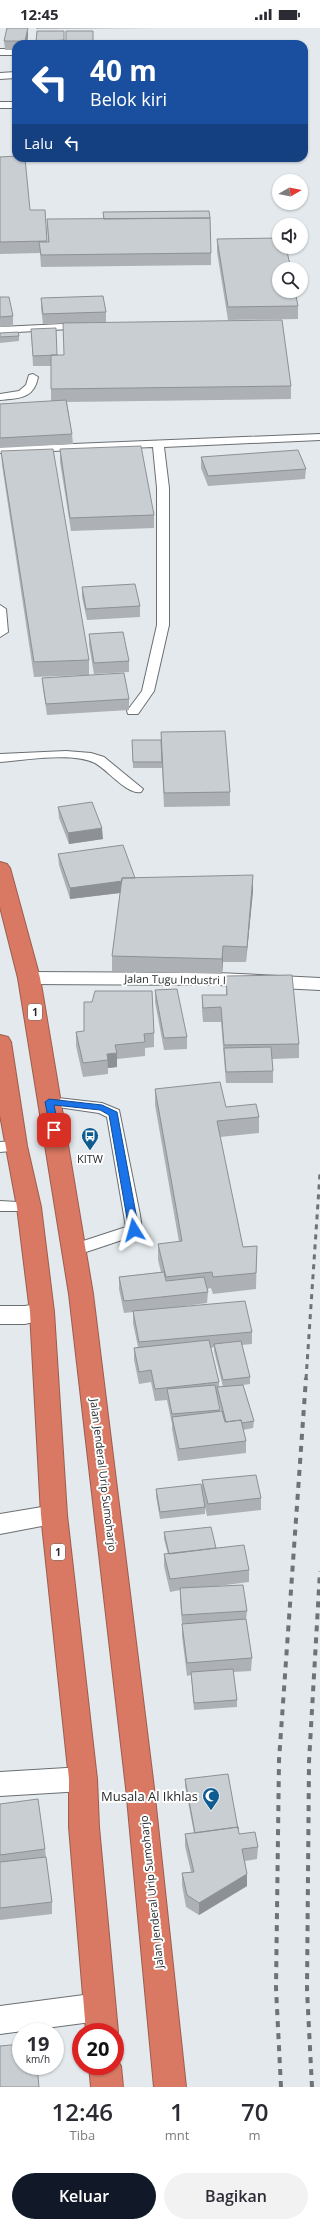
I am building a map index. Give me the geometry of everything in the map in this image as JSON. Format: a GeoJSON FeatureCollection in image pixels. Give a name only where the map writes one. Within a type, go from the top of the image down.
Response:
{"type":"FeatureCollection","features":[{"type":"Feature","properties":{"kind":"highway","name":"Jalan Jenderal Urip Sumoharjo"},"geometry":{"type":"LineString","coordinates":[[0,868],[29,978],[74,1250],[106,1487],[140,1788],[170,2087]]}},
{"type":"Feature","properties":{"kind":"highway","name":"1"},"geometry":{"type":"LineString","coordinates":[[0,1042],[8,1146],[29,1207],[42,1312],[54,1516],[83,1779],[84,1827],[100,2019]]}},
{"type":"Feature","properties":{"kind":"highway"},"geometry":{"type":"LineString","coordinates":[[106,2075],[107,2087]]}},
{"type":"Feature","properties":{"kind":"street","name":"Jalan Tugu Industri I"},"geometry":{"type":"LineString","coordinates":[[29,978],[218,979],[320,984]]}},
{"type":"Feature","properties":{"kind":"street"},"geometry":{"type":"LineString","coordinates":[[0,1315],[25,1315],[42,1312]]}},
{"type":"Feature","properties":{"kind":"street"},"geometry":{"type":"LineString","coordinates":[[0,1524],[54,1516]]}},
{"type":"Feature","properties":{"kind":"street"},"geometry":{"type":"LineString","coordinates":[[0,1784],[83,1779]]}},
{"type":"Feature","properties":{"kind":"street"},"geometry":{"type":"LineString","coordinates":[[0,2020],[100,2019]]}},
{"type":"Feature","properties":{"kind":"lane"},"geometry":{"type":"LineString","coordinates":[[0,52],[12,52]]}},
{"type":"Feature","properties":{"kind":"lane"},"geometry":{"type":"LineString","coordinates":[[0,76],[12,75]]}},
{"type":"Feature","properties":{"kind":"lane"},"geometry":{"type":"LineString","coordinates":[[0,106],[12,105]]}},
{"type":"Feature","properties":{"kind":"lane"},"geometry":{"type":"LineString","coordinates":[[0,330],[94,325]]}},
{"type":"Feature","properties":{"kind":"lane"},"geometry":{"type":"LineString","coordinates":[[0,396],[22,394],[32,386],[33,377]]}},
{"type":"Feature","properties":{"kind":"lane"},"geometry":{"type":"LineString","coordinates":[[0,450],[158,445],[320,437]]}},
{"type":"Feature","properties":{"kind":"lane"},"geometry":{"type":"LineString","coordinates":[[133,711],[148,691],[163,625],[163,488],[158,445]]}},
{"type":"Feature","properties":{"kind":"lane"},"geometry":{"type":"LineString","coordinates":[[0,609],[2,632],[0,633]]}},
{"type":"Feature","properties":{"kind":"lane"},"geometry":{"type":"LineString","coordinates":[[0,758],[59,755],[91,757],[100,760],[136,789]]}},
{"type":"Feature","properties":{"kind":"lane"},"geometry":{"type":"LineString","coordinates":[[49,1102],[102,1108],[114,1114],[132,1215],[134,1230],[74,1250]]}},
{"type":"Feature","properties":{"kind":"lane"},"geometry":{"type":"LineString","coordinates":[[0,1206],[29,1207]]}},
{"type":"Feature","properties":{"kind":"building"},"geometry":{"type":"Polygon","coordinates":[[[7,28],[28,28],[25,40],[4,41],[7,28]]]}},
{"type":"Feature","properties":{"kind":"building"},"geometry":{"type":"Polygon","coordinates":[[[37,31],[64,31],[64,40],[36,40],[37,31]]]}},
{"type":"Feature","properties":{"kind":"building"},"geometry":{"type":"Polygon","coordinates":[[[66,31],[93,31],[93,40],[66,40],[66,31]]]}},
{"type":"Feature","properties":{"kind":"building"},"geometry":{"type":"Polygon","coordinates":[[[12,156],[12,162],[25,162],[30,210],[45,210],[47,241],[0,242],[0,157],[12,156]]]}},
{"type":"Feature","properties":{"kind":"building"},"geometry":{"type":"Polygon","coordinates":[[[209,211],[210,218],[104,219],[103,212],[209,211]]]}},
{"type":"Feature","properties":{"kind":"building"},"geometry":{"type":"Polygon","coordinates":[[[210,218],[211,253],[41,255],[39,242],[49,242],[47,219],[210,218]]]}},
{"type":"Feature","properties":{"kind":"building"},"geometry":{"type":"Polygon","coordinates":[[[272,238],[272,254],[288,254],[289,262],[272,262],[272,298],[296,298],[298,306],[228,307],[217,239],[272,238]]]}},
{"type":"Feature","properties":{"kind":"building"},"geometry":{"type":"Polygon","coordinates":[[[103,296],[106,312],[43,314],[41,298],[103,296]]]}},
{"type":"Feature","properties":{"kind":"building"},"geometry":{"type":"Polygon","coordinates":[[[0,297],[9,297],[13,316],[0,317],[0,297]]]}},
{"type":"Feature","properties":{"kind":"building"},"geometry":{"type":"Polygon","coordinates":[[[282,320],[291,386],[51,389],[51,355],[64,355],[63,323],[282,320]]]}},
{"type":"Feature","properties":{"kind":"building"},"geometry":{"type":"Polygon","coordinates":[[[56,328],[57,355],[33,356],[31,329],[56,328]]]}},
{"type":"Feature","properties":{"kind":"building"},"geometry":{"type":"Polygon","coordinates":[[[18,332],[19,336],[0,337],[0,333],[18,332]]]}},
{"type":"Feature","properties":{"kind":"building"},"geometry":{"type":"Polygon","coordinates":[[[66,400],[72,434],[0,438],[0,404],[66,400]]]}},
{"type":"Feature","properties":{"kind":"building"},"geometry":{"type":"Polygon","coordinates":[[[141,446],[154,515],[70,518],[60,449],[141,446]]]}},
{"type":"Feature","properties":{"kind":"building"},"geometry":{"type":"Polygon","coordinates":[[[53,449],[89,660],[34,662],[1,451],[53,449]]]}},
{"type":"Feature","properties":{"kind":"building"},"geometry":{"type":"Polygon","coordinates":[[[298,450],[306,469],[208,476],[201,457],[298,450]]]}},
{"type":"Feature","properties":{"kind":"building"},"geometry":{"type":"Polygon","coordinates":[[[135,584],[140,606],[86,609],[82,587],[135,584]]]}},
{"type":"Feature","properties":{"kind":"building"},"geometry":{"type":"Polygon","coordinates":[[[123,632],[129,661],[94,663],[89,634],[123,632]]]}},
{"type":"Feature","properties":{"kind":"building"},"geometry":{"type":"Polygon","coordinates":[[[124,673],[129,699],[46,704],[42,678],[124,673]]]}},
{"type":"Feature","properties":{"kind":"building"},"geometry":{"type":"Polygon","coordinates":[[[225,731],[230,792],[164,793],[161,732],[225,731]]]}},
{"type":"Feature","properties":{"kind":"building"},"geometry":{"type":"Polygon","coordinates":[[[132,740],[161,740],[162,762],[133,762],[132,740]]]}},
{"type":"Feature","properties":{"kind":"building"},"geometry":{"type":"Polygon","coordinates":[[[92,802],[102,828],[68,833],[58,807],[92,802]]]}},
{"type":"Feature","properties":{"kind":"building"},"geometry":{"type":"Polygon","coordinates":[[[123,845],[135,878],[122,878],[122,881],[70,888],[58,854],[123,845]]]}},
{"type":"Feature","properties":{"kind":"building"},"geometry":{"type":"Polygon","coordinates":[[[253,875],[247,947],[223,946],[222,959],[112,956],[122,878],[253,875]]]}},
{"type":"Feature","properties":{"kind":"building"},"geometry":{"type":"Polygon","coordinates":[[[292,975],[299,1044],[224,1045],[221,1007],[203,1008],[202,995],[227,995],[226,976],[292,975]]]}},
{"type":"Feature","properties":{"kind":"building"},"geometry":{"type":"Polygon","coordinates":[[[177,989],[187,1037],[164,1038],[155,990],[177,989]]]}},
{"type":"Feature","properties":{"kind":"building"},"geometry":{"type":"Polygon","coordinates":[[[95,991],[152,991],[154,1033],[144,1034],[145,1042],[115,1045],[117,1053],[107,1054],[108,1060],[83,1063],[76,1032],[84,1031],[84,1002],[92,1002],[95,991]]]}},
{"type":"Feature","properties":{"kind":"building"},"geometry":{"type":"Polygon","coordinates":[[[271,1047],[273,1071],[226,1072],[224,1048],[271,1047]]]}},
{"type":"Feature","properties":{"kind":"building"},"geometry":{"type":"Polygon","coordinates":[[[220,1082],[226,1107],[256,1104],[259,1117],[217,1121],[243,1247],[257,1246],[256,1273],[213,1277],[212,1272],[166,1277],[158,1244],[182,1241],[155,1089],[220,1082]]]}},
{"type":"Feature","properties":{"kind":"building"},"geometry":{"type":"Polygon","coordinates":[[[164,1272],[166,1281],[204,1277],[208,1292],[124,1301],[119,1277],[164,1272]]]}},
{"type":"Feature","properties":{"kind":"building"},"geometry":{"type":"Polygon","coordinates":[[[245,1301],[252,1332],[139,1342],[133,1311],[245,1301]]]}},
{"type":"Feature","properties":{"kind":"building"},"geometry":{"type":"Polygon","coordinates":[[[209,1340],[219,1382],[155,1389],[151,1370],[139,1372],[134,1348],[209,1340]]]}},
{"type":"Feature","properties":{"kind":"building"},"geometry":{"type":"Polygon","coordinates":[[[241,1341],[250,1377],[223,1380],[214,1344],[241,1341]]]}},
{"type":"Feature","properties":{"kind":"building"},"geometry":{"type":"Polygon","coordinates":[[[215,1385],[220,1410],[172,1414],[167,1389],[215,1385]]]}},
{"type":"Feature","properties":{"kind":"building"},"geometry":{"type":"Polygon","coordinates":[[[243,1385],[254,1421],[242,1423],[241,1420],[226,1422],[217,1387],[243,1385]]]}},
{"type":"Feature","properties":{"kind":"building"},"geometry":{"type":"Polygon","coordinates":[[[222,1411],[225,1422],[241,1420],[246,1441],[179,1449],[172,1417],[222,1411]]]}},
{"type":"Feature","properties":{"kind":"building"},"geometry":{"type":"Polygon","coordinates":[[[256,1475],[261,1498],[208,1504],[202,1480],[256,1475]]]}},
{"type":"Feature","properties":{"kind":"building"},"geometry":{"type":"Polygon","coordinates":[[[201,1484],[205,1507],[160,1512],[156,1489],[201,1484]]]}},
{"type":"Feature","properties":{"kind":"building"},"geometry":{"type":"Polygon","coordinates":[[[211,1527],[216,1548],[169,1554],[164,1532],[211,1527]]]}},
{"type":"Feature","properties":{"kind":"building"},"geometry":{"type":"Polygon","coordinates":[[[244,1545],[249,1570],[170,1579],[164,1554],[244,1545]]]}},
{"type":"Feature","properties":{"kind":"building"},"geometry":{"type":"Polygon","coordinates":[[[243,1585],[247,1611],[182,1615],[180,1588],[243,1585]]]}},
{"type":"Feature","properties":{"kind":"building"},"geometry":{"type":"Polygon","coordinates":[[[246,1619],[252,1658],[187,1663],[182,1624],[246,1619]]]}},
{"type":"Feature","properties":{"kind":"building"},"geometry":{"type":"Polygon","coordinates":[[[233,1669],[237,1700],[194,1703],[191,1672],[233,1669]]]}},
{"type":"Feature","properties":{"kind":"building","name":"Musala Al Ikhlas"},"geometry":{"type":"Polygon","coordinates":[[[228,1774],[238,1827],[195,1833],[185,1779],[228,1774]]]}},
{"type":"Feature","properties":{"kind":"building"},"geometry":{"type":"Polygon","coordinates":[[[38,1799],[45,1849],[0,1855],[0,1804],[38,1799]]]}},
{"type":"Feature","properties":{"kind":"building"},"geometry":{"type":"Polygon","coordinates":[[[238,1827],[239,1834],[255,1832],[258,1847],[242,1849],[247,1874],[199,1903],[187,1895],[182,1873],[194,1872],[185,1834],[238,1827]]]}},
{"type":"Feature","properties":{"kind":"building"},"geometry":{"type":"Polygon","coordinates":[[[46,1857],[52,1902],[0,1908],[0,1862],[46,1857]]]}},
{"type":"Feature","properties":{"kind":"building"},"geometry":{"type":"Polygon","coordinates":[[[12,2045],[12,2075],[38,2075],[39,2087],[0,2087],[0,2046],[12,2045]]]}},
{"type":"Feature","properties":{"kind":"railway"},"geometry":{"type":"LineString","coordinates":[[306,1379],[320,1173]]}},
{"type":"Feature","properties":{"kind":"railway"},"geometry":{"type":"LineString","coordinates":[[281,2087],[276,1988],[279,1760],[306,1378]]}},
{"type":"Feature","properties":{"kind":"railway"},"geometry":{"type":"LineString","coordinates":[[312,2087],[307,1990],[309,1762],[320,1571]]}},
{"type":"Feature","properties":{"kind":"place","name":"KITW"},"geometry":{"type":"Point","coordinates":[90,1151]}},
{"type":"Feature","properties":{"kind":"place","name":"Musala Al Ikhlas"},"geometry":{"type":"Point","coordinates":[211,1811]}},
{"type":"Feature","properties":{"kind":"route"},"geometry":{"type":"LineString","coordinates":[[54,1130],[49,1102],[102,1108],[114,1114],[134,1230]]}}]}
